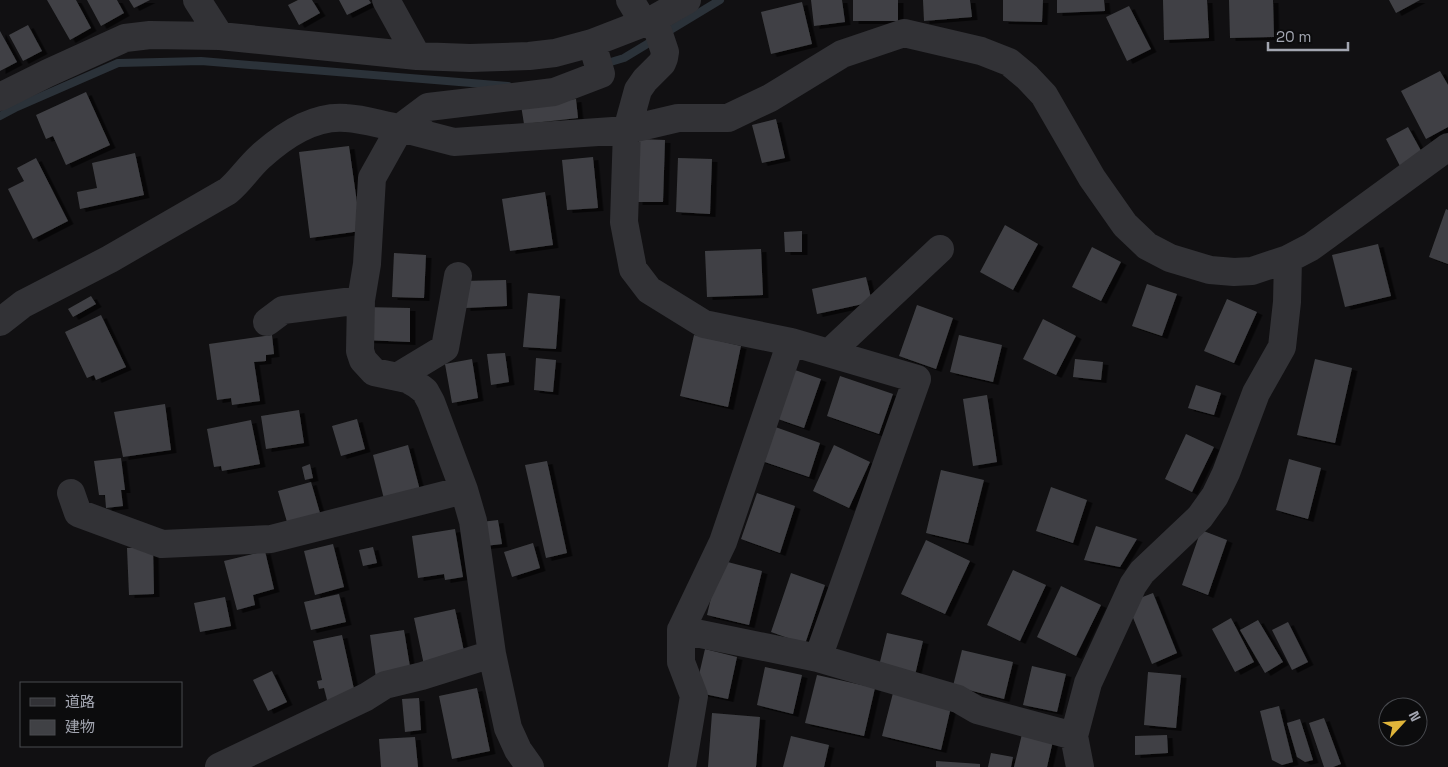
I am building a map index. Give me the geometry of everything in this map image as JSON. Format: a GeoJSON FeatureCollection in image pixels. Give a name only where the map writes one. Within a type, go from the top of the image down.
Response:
{"type":"FeatureCollection","features":[{"type":"Feature","properties":{"kind":"street"},"geometry":{"type":"LineString","coordinates":[[197,0],[220,36]]}},
{"type":"Feature","properties":{"kind":"street"},"geometry":{"type":"LineString","coordinates":[[386,0],[417,56]]}},
{"type":"Feature","properties":{"kind":"street"},"geometry":{"type":"LineString","coordinates":[[630,0],[651,22],[665,52],[662,63],[638,90],[627,130],[624,222],[633,269],[649,290],[704,324],[791,342],[917,379],[818,658]]}},
{"type":"Feature","properties":{"kind":"street"},"geometry":{"type":"LineString","coordinates":[[530,767],[518,750],[508,728],[492,654],[473,521],[464,490],[436,415],[425,391],[416,384],[374,372],[363,360],[360,351],[361,300],[366,264],[372,178],[400,128],[428,107],[554,92],[596,56],[687,0]]}},
{"type":"Feature","properties":{"kind":"street"},"geometry":{"type":"LineString","coordinates":[[0,322],[23,304],[110,259],[228,190],[237,184],[258,159],[271,148],[297,130],[328,118],[346,118],[400,128],[454,142],[627,130],[678,118],[728,118],[770,98],[842,54],[904,33],[981,51],[1009,62],[1044,95],[1092,178],[1125,225],[1147,246],[1170,258],[1210,270],[1252,271],[1288,259],[1310,247],[1448,147]]}},
{"type":"Feature","properties":{"kind":"street"},"geometry":{"type":"LineString","coordinates":[[0,97],[125,38],[150,35],[220,36],[417,56],[470,58],[555,53],[596,56]]}},
{"type":"Feature","properties":{"kind":"street"},"geometry":{"type":"LineString","coordinates":[[829,353],[940,249]]}},
{"type":"Feature","properties":{"kind":"street"},"geometry":{"type":"LineString","coordinates":[[1080,767],[1074,736],[1088,683],[1133,585],[1142,572],[1200,517],[1215,496],[1226,473],[1256,392],[1282,347],[1288,259]]}},
{"type":"Feature","properties":{"kind":"street"},"geometry":{"type":"LineString","coordinates":[[396,377],[446,348],[458,276]]}},
{"type":"Feature","properties":{"kind":"street"},"geometry":{"type":"LineString","coordinates":[[267,322],[283,310],[361,300]]}},
{"type":"Feature","properties":{"kind":"street"},"geometry":{"type":"LineString","coordinates":[[682,767],[694,696],[681,662],[681,630],[722,542],[791,342]]}},
{"type":"Feature","properties":{"kind":"street"},"geometry":{"type":"LineString","coordinates":[[71,493],[78,513],[162,544],[271,539],[464,490]]}},
{"type":"Feature","properties":{"kind":"street"},"geometry":{"type":"LineString","coordinates":[[681,630],[818,658],[958,699],[977,710],[1074,736]]}},
{"type":"Feature","properties":{"kind":"street"},"geometry":{"type":"LineString","coordinates":[[220,767],[366,697],[385,685],[422,676],[492,654]]}},
{"type":"Feature","properties":{"kind":"building"},"geometry":{"type":"Polygon","coordinates":[[[47,0],[76,0],[91,28],[70,40],[47,0]]]}},
{"type":"Feature","properties":{"kind":"building"},"geometry":{"type":"Polygon","coordinates":[[[87,0],[117,0],[124,13],[101,26],[87,0]]]}},
{"type":"Feature","properties":{"kind":"building"},"geometry":{"type":"Polygon","coordinates":[[[129,0],[150,0],[134,8],[129,0]]]}},
{"type":"Feature","properties":{"kind":"building"},"geometry":{"type":"Polygon","coordinates":[[[298,0],[312,0],[320,13],[299,25],[288,5],[298,0]]]}},
{"type":"Feature","properties":{"kind":"building"},"geometry":{"type":"Polygon","coordinates":[[[339,0],[369,0],[371,3],[347,15],[339,0]]]}},
{"type":"Feature","properties":{"kind":"building"},"geometry":{"type":"Polygon","coordinates":[[[811,0],[842,0],[845,22],[814,26],[811,0]]]}},
{"type":"Feature","properties":{"kind":"building"},"geometry":{"type":"Polygon","coordinates":[[[853,0],[898,0],[898,21],[853,21],[853,0]]]}},
{"type":"Feature","properties":{"kind":"building"},"geometry":{"type":"Polygon","coordinates":[[[923,0],[970,0],[972,17],[924,21],[923,0]]]}},
{"type":"Feature","properties":{"kind":"building"},"geometry":{"type":"Polygon","coordinates":[[[1003,0],[1043,0],[1042,22],[1003,21],[1003,0]]]}},
{"type":"Feature","properties":{"kind":"building"},"geometry":{"type":"Polygon","coordinates":[[[1057,0],[1104,0],[1105,11],[1057,13],[1057,0]]]}},
{"type":"Feature","properties":{"kind":"building"},"geometry":{"type":"Polygon","coordinates":[[[1163,0],[1207,0],[1209,38],[1164,40],[1163,0]]]}},
{"type":"Feature","properties":{"kind":"building"},"geometry":{"type":"Polygon","coordinates":[[[1229,0],[1273,0],[1274,37],[1230,38],[1229,0]]]}},
{"type":"Feature","properties":{"kind":"building"},"geometry":{"type":"Polygon","coordinates":[[[1389,0],[1420,0],[1396,13],[1389,0]]]}},
{"type":"Feature","properties":{"kind":"building"},"geometry":{"type":"Polygon","coordinates":[[[802,2],[812,44],[771,54],[761,12],[802,2]]]}},
{"type":"Feature","properties":{"kind":"building"},"geometry":{"type":"Polygon","coordinates":[[[1129,6],[1151,49],[1127,61],[1106,17],[1129,6]]]}},
{"type":"Feature","properties":{"kind":"building"},"geometry":{"type":"Polygon","coordinates":[[[28,25],[42,51],[23,61],[9,35],[28,25]]]}},
{"type":"Feature","properties":{"kind":"building"},"geometry":{"type":"Polygon","coordinates":[[[0,31],[17,62],[0,71],[0,31]]]}},
{"type":"Feature","properties":{"kind":"building"},"geometry":{"type":"Polygon","coordinates":[[[1440,71],[1448,85],[1448,127],[1426,139],[1401,91],[1440,71]]]}},
{"type":"Feature","properties":{"kind":"building"},"geometry":{"type":"Polygon","coordinates":[[[86,92],[110,145],[66,165],[53,136],[46,139],[36,115],[86,92]]]}},
{"type":"Feature","properties":{"kind":"building"},"geometry":{"type":"Polygon","coordinates":[[[576,99],[578,118],[524,124],[521,105],[576,99]]]}},
{"type":"Feature","properties":{"kind":"building"},"geometry":{"type":"Polygon","coordinates":[[[776,119],[785,158],[762,163],[752,125],[776,119]]]}},
{"type":"Feature","properties":{"kind":"building"},"geometry":{"type":"Polygon","coordinates":[[[1408,127],[1425,158],[1402,170],[1386,139],[1408,127]]]}},
{"type":"Feature","properties":{"kind":"building"},"geometry":{"type":"Polygon","coordinates":[[[639,139],[665,140],[663,202],[637,202],[639,139]]]}},
{"type":"Feature","properties":{"kind":"building"},"geometry":{"type":"Polygon","coordinates":[[[349,146],[361,231],[310,238],[299,152],[349,146]]]}},
{"type":"Feature","properties":{"kind":"building"},"geometry":{"type":"Polygon","coordinates":[[[135,153],[144,195],[80,209],[77,192],[97,188],[92,163],[135,153]]]}},
{"type":"Feature","properties":{"kind":"building"},"geometry":{"type":"Polygon","coordinates":[[[593,157],[598,208],[567,210],[562,160],[593,157]]]}},
{"type":"Feature","properties":{"kind":"building"},"geometry":{"type":"Polygon","coordinates":[[[36,158],[68,221],[33,239],[8,189],[24,181],[17,168],[36,158]]]}},
{"type":"Feature","properties":{"kind":"building"},"geometry":{"type":"Polygon","coordinates":[[[678,158],[712,159],[710,214],[676,212],[678,158]]]}},
{"type":"Feature","properties":{"kind":"building"},"geometry":{"type":"Polygon","coordinates":[[[545,192],[553,245],[510,251],[502,199],[545,192]]]}},
{"type":"Feature","properties":{"kind":"building"},"geometry":{"type":"Polygon","coordinates":[[[1446,209],[1448,210],[1448,264],[1429,257],[1446,209]]]}},
{"type":"Feature","properties":{"kind":"building"},"geometry":{"type":"Polygon","coordinates":[[[1005,225],[1038,244],[1013,290],[980,272],[1005,225]]]}},
{"type":"Feature","properties":{"kind":"building"},"geometry":{"type":"Polygon","coordinates":[[[802,231],[802,252],[785,252],[784,232],[802,231]]]}},
{"type":"Feature","properties":{"kind":"building"},"geometry":{"type":"Polygon","coordinates":[[[1378,244],[1391,296],[1345,307],[1332,255],[1378,244]]]}},
{"type":"Feature","properties":{"kind":"building"},"geometry":{"type":"Polygon","coordinates":[[[1092,247],[1121,262],[1101,301],[1072,287],[1092,247]]]}},
{"type":"Feature","properties":{"kind":"building"},"geometry":{"type":"Polygon","coordinates":[[[761,249],[763,295],[707,297],[705,251],[761,249]]]}},
{"type":"Feature","properties":{"kind":"building"},"geometry":{"type":"Polygon","coordinates":[[[394,253],[426,255],[424,298],[392,297],[394,253]]]}},
{"type":"Feature","properties":{"kind":"building"},"geometry":{"type":"Polygon","coordinates":[[[866,277],[872,302],[817,314],[812,289],[866,277]]]}},
{"type":"Feature","properties":{"kind":"building"},"geometry":{"type":"Polygon","coordinates":[[[506,280],[507,306],[465,308],[463,281],[506,280]]]}},
{"type":"Feature","properties":{"kind":"building"},"geometry":{"type":"Polygon","coordinates":[[[1147,284],[1177,294],[1162,336],[1132,326],[1147,284]]]}},
{"type":"Feature","properties":{"kind":"building"},"geometry":{"type":"Polygon","coordinates":[[[528,293],[560,296],[556,349],[523,347],[528,293]]]}},
{"type":"Feature","properties":{"kind":"building"},"geometry":{"type":"Polygon","coordinates":[[[91,296],[96,304],[73,317],[68,309],[91,296]]]}},
{"type":"Feature","properties":{"kind":"building"},"geometry":{"type":"Polygon","coordinates":[[[1227,299],[1257,312],[1234,363],[1204,351],[1227,299]]]}},
{"type":"Feature","properties":{"kind":"building"},"geometry":{"type":"Polygon","coordinates":[[[917,305],[953,318],[936,369],[899,356],[917,305]]]}},
{"type":"Feature","properties":{"kind":"building"},"geometry":{"type":"Polygon","coordinates":[[[363,307],[410,308],[410,342],[363,340],[363,307]]]}},
{"type":"Feature","properties":{"kind":"building"},"geometry":{"type":"Polygon","coordinates":[[[101,315],[126,367],[96,380],[94,375],[87,378],[65,332],[101,315]]]}},
{"type":"Feature","properties":{"kind":"building"},"geometry":{"type":"Polygon","coordinates":[[[1043,319],[1076,336],[1056,375],[1023,359],[1043,319]]]}},
{"type":"Feature","properties":{"kind":"building"},"geometry":{"type":"Polygon","coordinates":[[[272,335],[274,354],[266,355],[266,361],[254,362],[260,401],[232,405],[231,398],[217,400],[209,344],[272,335]]]}},
{"type":"Feature","properties":{"kind":"building"},"geometry":{"type":"Polygon","coordinates":[[[694,335],[741,346],[728,407],[680,396],[694,335]]]}},
{"type":"Feature","properties":{"kind":"building"},"geometry":{"type":"Polygon","coordinates":[[[959,335],[1002,345],[993,382],[950,372],[959,335]]]}},
{"type":"Feature","properties":{"kind":"building"},"geometry":{"type":"Polygon","coordinates":[[[505,353],[509,382],[491,385],[487,354],[505,353]]]}},
{"type":"Feature","properties":{"kind":"building"},"geometry":{"type":"Polygon","coordinates":[[[536,358],[556,360],[553,392],[534,390],[536,358]]]}},
{"type":"Feature","properties":{"kind":"building"},"geometry":{"type":"Polygon","coordinates":[[[472,359],[478,398],[452,403],[445,364],[472,359]]]}},
{"type":"Feature","properties":{"kind":"building"},"geometry":{"type":"Polygon","coordinates":[[[1075,359],[1103,362],[1101,380],[1073,377],[1075,359]]]}},
{"type":"Feature","properties":{"kind":"building"},"geometry":{"type":"Polygon","coordinates":[[[1315,359],[1352,368],[1335,443],[1297,435],[1315,359]]]}},
{"type":"Feature","properties":{"kind":"building"},"geometry":{"type":"Polygon","coordinates":[[[795,370],[821,379],[804,428],[778,419],[795,370]]]}},
{"type":"Feature","properties":{"kind":"building"},"geometry":{"type":"Polygon","coordinates":[[[840,376],[893,394],[879,434],[827,416],[840,376]]]}},
{"type":"Feature","properties":{"kind":"building"},"geometry":{"type":"Polygon","coordinates":[[[1196,385],[1221,393],[1214,415],[1188,408],[1196,385]]]}},
{"type":"Feature","properties":{"kind":"building"},"geometry":{"type":"Polygon","coordinates":[[[987,395],[997,462],[973,466],[963,399],[987,395]]]}},
{"type":"Feature","properties":{"kind":"building"},"geometry":{"type":"Polygon","coordinates":[[[165,404],[171,450],[123,457],[114,412],[165,404]]]}},
{"type":"Feature","properties":{"kind":"building"},"geometry":{"type":"Polygon","coordinates":[[[299,410],[304,443],[266,449],[261,416],[299,410]]]}},
{"type":"Feature","properties":{"kind":"building"},"geometry":{"type":"Polygon","coordinates":[[[357,419],[365,449],[341,456],[332,426],[357,419]]]}},
{"type":"Feature","properties":{"kind":"building"},"geometry":{"type":"Polygon","coordinates":[[[251,420],[260,464],[222,471],[221,466],[214,467],[207,429],[251,420]]]}},
{"type":"Feature","properties":{"kind":"building"},"geometry":{"type":"Polygon","coordinates":[[[767,424],[820,443],[809,477],[756,459],[767,424]]]}},
{"type":"Feature","properties":{"kind":"building"},"geometry":{"type":"Polygon","coordinates":[[[1186,434],[1214,447],[1192,492],[1165,479],[1186,434]]]}},
{"type":"Feature","properties":{"kind":"building"},"geometry":{"type":"Polygon","coordinates":[[[408,445],[421,494],[385,503],[373,455],[408,445]]]}},
{"type":"Feature","properties":{"kind":"building"},"geometry":{"type":"Polygon","coordinates":[[[834,445],[870,462],[849,508],[813,491],[834,445]]]}},
{"type":"Feature","properties":{"kind":"building"},"geometry":{"type":"Polygon","coordinates":[[[121,458],[125,490],[121,490],[123,506],[106,508],[105,495],[99,495],[94,461],[121,458]]]}},
{"type":"Feature","properties":{"kind":"building"},"geometry":{"type":"Polygon","coordinates":[[[1289,459],[1321,468],[1308,519],[1276,510],[1289,459]]]}},
{"type":"Feature","properties":{"kind":"building"},"geometry":{"type":"Polygon","coordinates":[[[547,461],[567,553],[546,558],[525,465],[547,461]]]}},
{"type":"Feature","properties":{"kind":"building"},"geometry":{"type":"Polygon","coordinates":[[[310,464],[313,478],[305,480],[302,467],[310,464]]]}},
{"type":"Feature","properties":{"kind":"building"},"geometry":{"type":"Polygon","coordinates":[[[941,470],[984,480],[968,543],[926,533],[941,470]]]}},
{"type":"Feature","properties":{"kind":"building"},"geometry":{"type":"Polygon","coordinates":[[[311,482],[320,513],[287,522],[278,491],[311,482]]]}},
{"type":"Feature","properties":{"kind":"building"},"geometry":{"type":"Polygon","coordinates":[[[1051,487],[1087,500],[1073,543],[1036,531],[1051,487]]]}},
{"type":"Feature","properties":{"kind":"building"},"geometry":{"type":"Polygon","coordinates":[[[757,493],[795,506],[780,553],[741,539],[757,493]]]}},
{"type":"Feature","properties":{"kind":"building"},"geometry":{"type":"Polygon","coordinates":[[[498,520],[502,544],[485,546],[481,522],[498,520]]]}},
{"type":"Feature","properties":{"kind":"building"},"geometry":{"type":"Polygon","coordinates":[[[1096,526],[1137,539],[1120,567],[1084,560],[1096,526]]]}},
{"type":"Feature","properties":{"kind":"building"},"geometry":{"type":"Polygon","coordinates":[[[455,529],[463,577],[445,580],[444,574],[418,578],[412,536],[455,529]]]}},
{"type":"Feature","properties":{"kind":"building"},"geometry":{"type":"Polygon","coordinates":[[[1201,530],[1227,540],[1208,595],[1182,585],[1201,530]]]}},
{"type":"Feature","properties":{"kind":"building"},"geometry":{"type":"Polygon","coordinates":[[[926,540],[970,561],[945,614],[901,594],[926,540]]]}},
{"type":"Feature","properties":{"kind":"building"},"geometry":{"type":"Polygon","coordinates":[[[533,543],[540,568],[512,577],[504,552],[533,543]]]}},
{"type":"Feature","properties":{"kind":"building"},"geometry":{"type":"Polygon","coordinates":[[[333,544],[344,587],[315,595],[304,551],[333,544]]]}},
{"type":"Feature","properties":{"kind":"building"},"geometry":{"type":"Polygon","coordinates":[[[153,547],[154,594],[129,595],[127,548],[153,547]]]}},
{"type":"Feature","properties":{"kind":"building"},"geometry":{"type":"Polygon","coordinates":[[[373,547],[377,563],[363,566],[359,550],[373,547]]]}},
{"type":"Feature","properties":{"kind":"building"},"geometry":{"type":"Polygon","coordinates":[[[265,551],[274,589],[253,595],[255,605],[237,610],[224,561],[265,551]]]}},
{"type":"Feature","properties":{"kind":"building"},"geometry":{"type":"Polygon","coordinates":[[[720,560],[762,571],[749,625],[707,615],[720,560]]]}},
{"type":"Feature","properties":{"kind":"building"},"geometry":{"type":"Polygon","coordinates":[[[1013,570],[1046,585],[1020,641],[987,625],[1013,570]]]}},
{"type":"Feature","properties":{"kind":"building"},"geometry":{"type":"Polygon","coordinates":[[[791,573],[825,585],[805,644],[771,632],[791,573]]]}},
{"type":"Feature","properties":{"kind":"building"},"geometry":{"type":"Polygon","coordinates":[[[1061,586],[1101,605],[1076,656],[1037,637],[1061,586]]]}},
{"type":"Feature","properties":{"kind":"building"},"geometry":{"type":"Polygon","coordinates":[[[1153,593],[1177,653],[1152,664],[1127,603],[1153,593]]]}},
{"type":"Feature","properties":{"kind":"building"},"geometry":{"type":"Polygon","coordinates":[[[339,594],[346,622],[311,630],[304,602],[339,594]]]}},
{"type":"Feature","properties":{"kind":"building"},"geometry":{"type":"Polygon","coordinates":[[[225,597],[231,626],[200,632],[194,603],[225,597]]]}},
{"type":"Feature","properties":{"kind":"building"},"geometry":{"type":"Polygon","coordinates":[[[455,609],[465,656],[424,665],[414,618],[455,609]]]}},
{"type":"Feature","properties":{"kind":"building"},"geometry":{"type":"Polygon","coordinates":[[[1231,618],[1254,662],[1235,672],[1212,629],[1231,618]]]}},
{"type":"Feature","properties":{"kind":"building"},"geometry":{"type":"Polygon","coordinates":[[[1258,620],[1283,662],[1265,673],[1240,630],[1258,620]]]}},
{"type":"Feature","properties":{"kind":"building"},"geometry":{"type":"Polygon","coordinates":[[[1288,622],[1308,662],[1292,670],[1272,630],[1288,622]]]}},
{"type":"Feature","properties":{"kind":"building"},"geometry":{"type":"Polygon","coordinates":[[[404,630],[411,673],[376,678],[370,635],[404,630]]]}},
{"type":"Feature","properties":{"kind":"building"},"geometry":{"type":"Polygon","coordinates":[[[887,633],[923,641],[915,675],[879,666],[887,633]]]}},
{"type":"Feature","properties":{"kind":"building"},"geometry":{"type":"Polygon","coordinates":[[[342,635],[356,698],[328,704],[324,688],[319,689],[317,681],[322,680],[313,641],[342,635]]]}},
{"type":"Feature","properties":{"kind":"building"},"geometry":{"type":"Polygon","coordinates":[[[705,649],[737,657],[728,699],[695,692],[705,649]]]}},
{"type":"Feature","properties":{"kind":"building"},"geometry":{"type":"Polygon","coordinates":[[[962,650],[1013,662],[1004,699],[953,686],[962,650]]]}},
{"type":"Feature","properties":{"kind":"building"},"geometry":{"type":"Polygon","coordinates":[[[1032,666],[1066,674],[1057,712],[1023,705],[1032,666]]]}},
{"type":"Feature","properties":{"kind":"building"},"geometry":{"type":"Polygon","coordinates":[[[765,667],[802,675],[793,714],[757,705],[765,667]]]}},
{"type":"Feature","properties":{"kind":"building"},"geometry":{"type":"Polygon","coordinates":[[[272,671],[287,702],[268,711],[253,680],[272,671]]]}},
{"type":"Feature","properties":{"kind":"building"},"geometry":{"type":"Polygon","coordinates":[[[1148,672],[1181,675],[1176,728],[1144,725],[1148,672]]]}},
{"type":"Feature","properties":{"kind":"building"},"geometry":{"type":"Polygon","coordinates":[[[817,675],[875,688],[864,736],[805,723],[817,675]]]}},
{"type":"Feature","properties":{"kind":"building"},"geometry":{"type":"Polygon","coordinates":[[[477,688],[490,751],[452,759],[439,696],[477,688]]]}},
{"type":"Feature","properties":{"kind":"building"},"geometry":{"type":"Polygon","coordinates":[[[893,693],[951,707],[941,750],[882,736],[893,693]]]}},
{"type":"Feature","properties":{"kind":"building"},"geometry":{"type":"Polygon","coordinates":[[[419,698],[421,730],[405,732],[402,699],[419,698]]]}},
{"type":"Feature","properties":{"kind":"building"},"geometry":{"type":"Polygon","coordinates":[[[1279,706],[1293,762],[1282,765],[1272,760],[1260,711],[1279,706]]]}},
{"type":"Feature","properties":{"kind":"building"},"geometry":{"type":"Polygon","coordinates":[[[712,713],[760,717],[756,767],[708,767],[712,713]]]}},
{"type":"Feature","properties":{"kind":"building"},"geometry":{"type":"Polygon","coordinates":[[[1324,718],[1341,764],[1333,767],[1324,767],[1309,723],[1324,718]]]}},
{"type":"Feature","properties":{"kind":"building"},"geometry":{"type":"Polygon","coordinates":[[[1300,719],[1313,760],[1305,762],[1297,757],[1287,723],[1300,719]]]}},
{"type":"Feature","properties":{"kind":"building"},"geometry":{"type":"Polygon","coordinates":[[[1022,734],[1053,741],[1047,767],[1014,767],[1022,734]]]}},
{"type":"Feature","properties":{"kind":"building"},"geometry":{"type":"Polygon","coordinates":[[[1167,735],[1168,753],[1135,755],[1135,736],[1167,735]]]}},
{"type":"Feature","properties":{"kind":"building"},"geometry":{"type":"Polygon","coordinates":[[[791,736],[829,745],[824,767],[783,767],[791,736]]]}},
{"type":"Feature","properties":{"kind":"building"},"geometry":{"type":"Polygon","coordinates":[[[415,737],[418,767],[381,767],[379,739],[415,737]]]}},
{"type":"Feature","properties":{"kind":"building"},"geometry":{"type":"Polygon","coordinates":[[[991,753],[1013,757],[1011,767],[988,767],[991,753]]]}},
{"type":"Feature","properties":{"kind":"building"},"geometry":{"type":"Polygon","coordinates":[[[936,761],[980,764],[980,767],[936,767],[936,761]]]}},
{"type":"Feature","properties":{"kind":"waterway"},"geometry":{"type":"LineString","coordinates":[[604,64],[624,58],[720,0]]}},
{"type":"Feature","properties":{"kind":"waterway"},"geometry":{"type":"LineString","coordinates":[[0,116],[118,63],[201,61],[508,86]]}}]}
